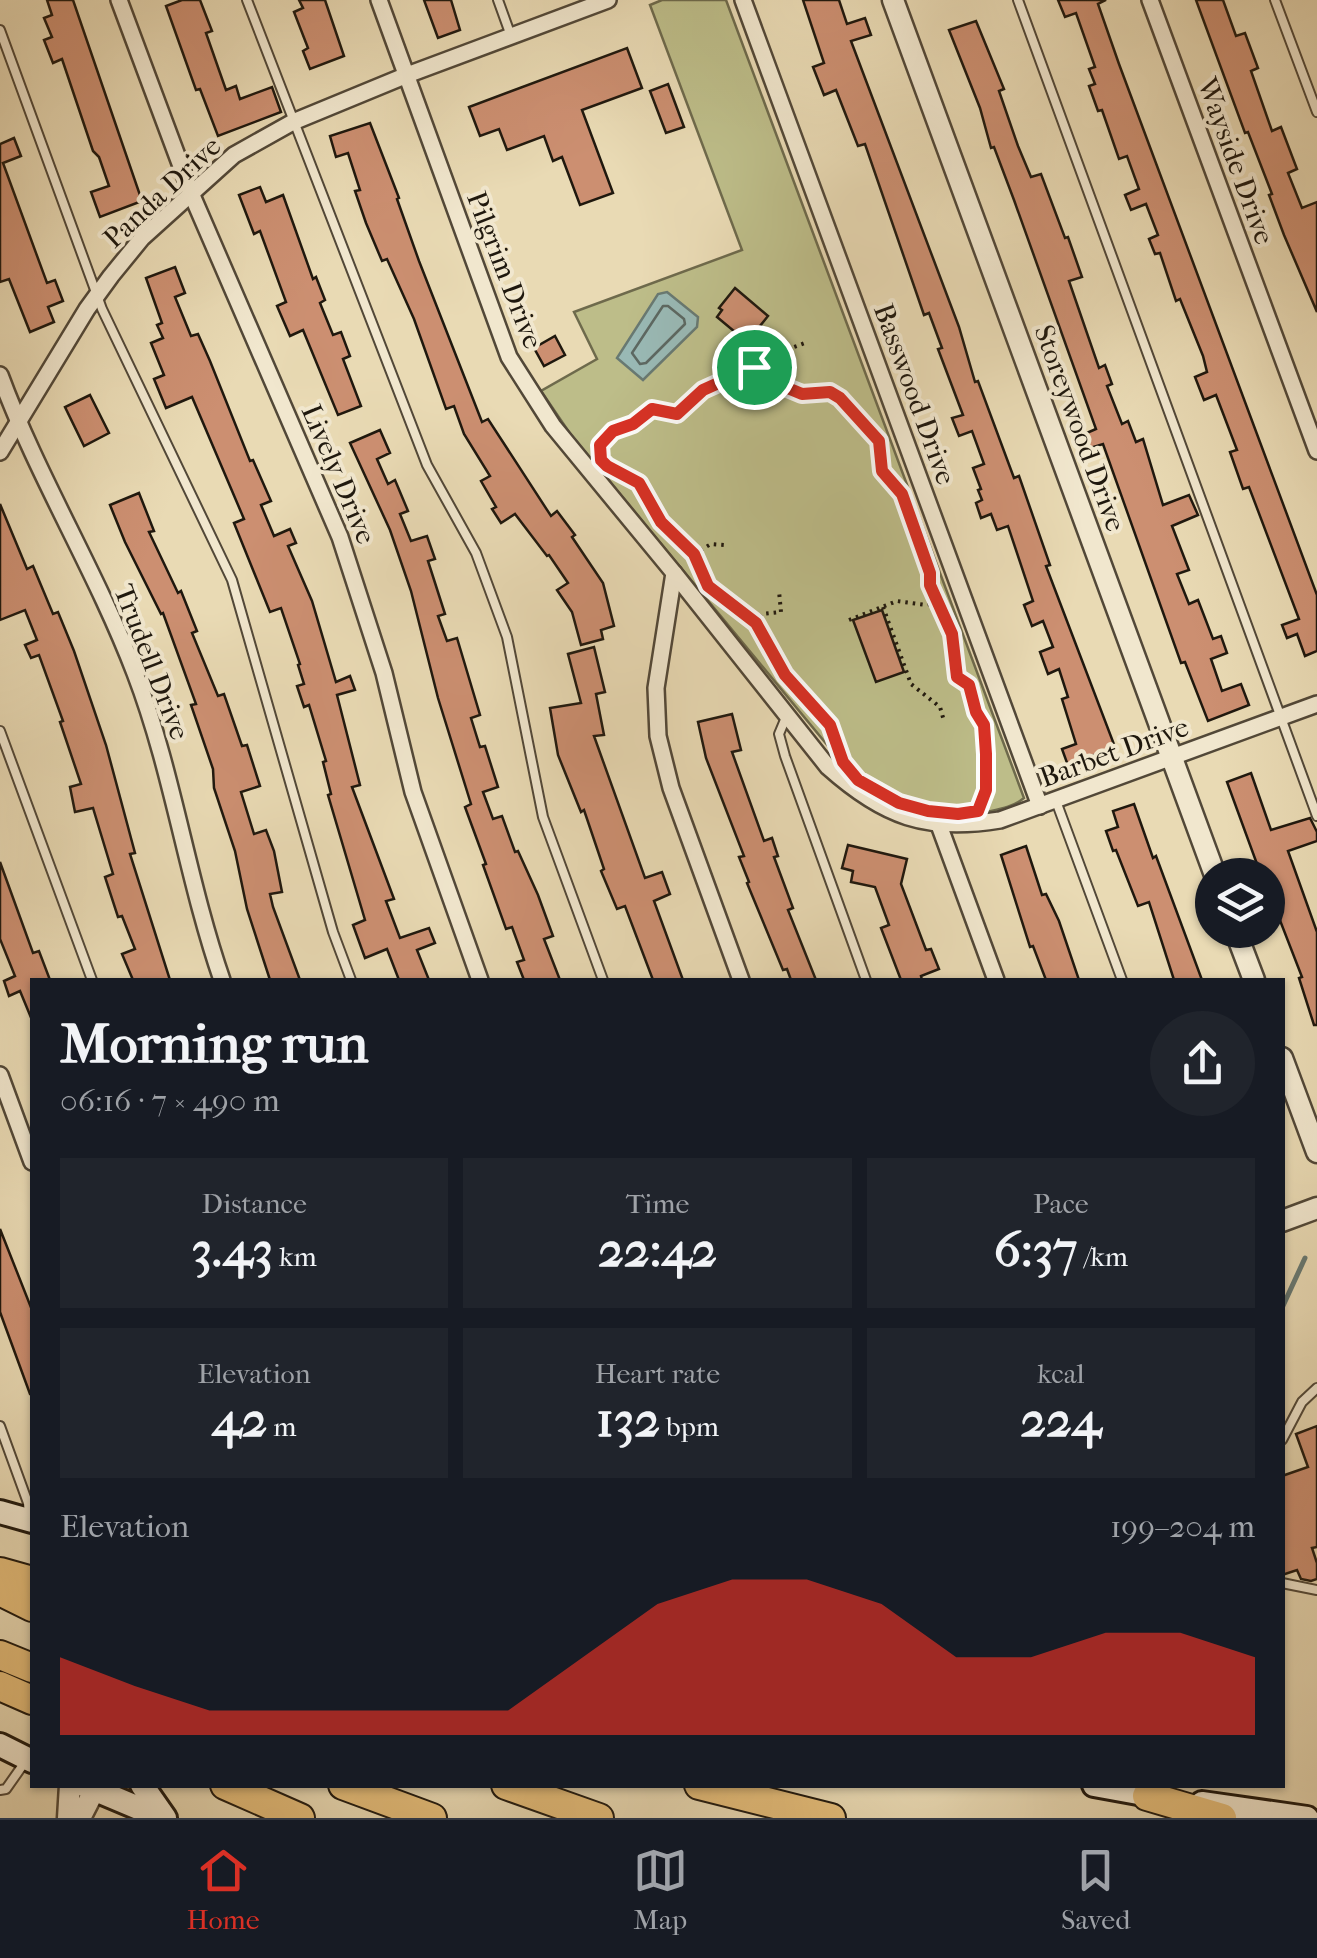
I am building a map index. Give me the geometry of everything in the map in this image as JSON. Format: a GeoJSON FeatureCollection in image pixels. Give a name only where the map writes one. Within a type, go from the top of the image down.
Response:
{"type":"FeatureCollection","features":[{"type":"Feature","properties":{"kind":"highway"},"geometry":{"type":"LineString","coordinates":[[0,1572],[30,1580]]}},
{"type":"Feature","properties":{"kind":"highway"},"geometry":{"type":"LineString","coordinates":[[0,1592],[30,1606]]}},
{"type":"Feature","properties":{"kind":"highway"},"geometry":{"type":"LineString","coordinates":[[0,1655],[30,1667]]}},
{"type":"Feature","properties":{"kind":"highway"},"geometry":{"type":"LineString","coordinates":[[0,1686],[30,1699]]}},
{"type":"Feature","properties":{"kind":"highway"},"geometry":{"type":"LineString","coordinates":[[232,1788],[300,1818]]}},
{"type":"Feature","properties":{"kind":"highway"},"geometry":{"type":"LineString","coordinates":[[351,1788],[432,1818]]}},
{"type":"Feature","properties":{"kind":"highway"},"geometry":{"type":"LineString","coordinates":[[514,1788],[599,1818]]}},
{"type":"Feature","properties":{"kind":"highway"},"geometry":{"type":"LineString","coordinates":[[710,1788],[831,1818]]}},
{"type":"Feature","properties":{"kind":"highway"},"geometry":{"type":"LineString","coordinates":[[1147,1796],[1222,1818]]}},
{"type":"Feature","properties":{"kind":"main road"},"geometry":{"type":"LineString","coordinates":[[0,1512],[30,1521]]}},
{"type":"Feature","properties":{"kind":"main road"},"geometry":{"type":"LineString","coordinates":[[0,1746],[30,1760]]}},
{"type":"Feature","properties":{"kind":"main road"},"geometry":{"type":"LineString","coordinates":[[96,1788],[164,1818]]}},
{"type":"Feature","properties":{"kind":"main road"},"geometry":{"type":"LineString","coordinates":[[144,1788],[164,1818]]}},
{"type":"Feature","properties":{"kind":"main road"},"geometry":{"type":"LineString","coordinates":[[1108,1788],[1307,1818]]}},
{"type":"Feature","properties":{"kind":"street","name":"Lively Drive"},"geometry":{"type":"LineString","coordinates":[[119,0],[192,192],[340,536],[374,639],[422,820],[479,978]]}},
{"type":"Feature","properties":{"kind":"street","name":"Pilgrim Drive"},"geometry":{"type":"LineString","coordinates":[[379,0],[498,331],[516,370],[575,455],[674,573]]}},
{"type":"Feature","properties":{"kind":"street","name":"Panda Drive"},"geometry":{"type":"LineString","coordinates":[[0,452],[97,294],[142,238],[234,156],[292,122],[608,0]]}},
{"type":"Feature","properties":{"kind":"street","name":"Basswood Drive"},"geometry":{"type":"LineString","coordinates":[[743,0],[962,596],[1048,803]]}},
{"type":"Feature","properties":{"kind":"street","name":"Storeywood Drive"},"geometry":{"type":"LineString","coordinates":[[894,0],[1209,858]]}},
{"type":"Feature","properties":{"kind":"street","name":"Wayside Drive"},"geometry":{"type":"LineString","coordinates":[[1150,0],[1317,452]]}},
{"type":"Feature","properties":{"kind":"street","name":"Trudell Drive"},"geometry":{"type":"LineString","coordinates":[[0,375],[18,424],[136,675],[162,756],[194,891],[221,978]]}},
{"type":"Feature","properties":{"kind":"street","name":"Barbet Drive"},"geometry":{"type":"LineString","coordinates":[[674,573],[828,767],[856,792],[888,810],[939,825],[1000,820],[1317,704]]}},
{"type":"Feature","properties":{"kind":"street"},"geometry":{"type":"LineString","coordinates":[[674,573],[656,688],[658,736],[671,788],[740,978]]}},
{"type":"Feature","properties":{"kind":"street"},"geometry":{"type":"LineString","coordinates":[[939,825],[995,978]]}},
{"type":"Feature","properties":{"kind":"street"},"geometry":{"type":"LineString","coordinates":[[1242,948],[1253,978]]}},
{"type":"Feature","properties":{"kind":"street"},"geometry":{"type":"LineString","coordinates":[[1285,1066],[1317,1152]]}},
{"type":"Feature","properties":{"kind":"street"},"geometry":{"type":"LineString","coordinates":[[0,1074],[30,1156]]}},
{"type":"Feature","properties":{"kind":"street"},"geometry":{"type":"LineString","coordinates":[[1285,1220],[1317,1208]]}},
{"type":"Feature","properties":{"kind":"street"},"geometry":{"type":"LineString","coordinates":[[68,1818],[69,1788]]}},
{"type":"Feature","properties":{"kind":"street"},"geometry":{"type":"LineString","coordinates":[[80,1818],[91,1788]]}},
{"type":"Feature","properties":{"kind":"lane"},"geometry":{"type":"LineString","coordinates":[[247,0],[427,465],[476,554],[501,620],[542,817],[602,978]]}},
{"type":"Feature","properties":{"kind":"lane"},"geometry":{"type":"LineString","coordinates":[[498,0],[511,36]]}},
{"type":"Feature","properties":{"kind":"lane"},"geometry":{"type":"LineString","coordinates":[[1018,0],[1317,816]]}},
{"type":"Feature","properties":{"kind":"lane"},"geometry":{"type":"LineString","coordinates":[[1276,0],[1317,112]]}},
{"type":"Feature","properties":{"kind":"lane"},"geometry":{"type":"LineString","coordinates":[[0,30],[97,294],[130,371],[232,580],[350,978]]}},
{"type":"Feature","properties":{"kind":"lane"},"geometry":{"type":"LineString","coordinates":[[787,715],[779,734],[785,756],[865,978]]}},
{"type":"Feature","properties":{"kind":"lane"},"geometry":{"type":"LineString","coordinates":[[0,731],[91,978]]}},
{"type":"Feature","properties":{"kind":"lane"},"geometry":{"type":"LineString","coordinates":[[1048,803],[1121,978]]}},
{"type":"Feature","properties":{"kind":"lane"},"geometry":{"type":"LineString","coordinates":[[1285,1434],[1302,1402],[1317,1388]]}},
{"type":"Feature","properties":{"kind":"lane"},"geometry":{"type":"LineString","coordinates":[[0,1426],[28,1503],[30,1521]]}},
{"type":"Feature","properties":{"kind":"lane"},"geometry":{"type":"LineString","coordinates":[[1285,1585],[1317,1590]]}},
{"type":"Feature","properties":{"kind":"lane"},"geometry":{"type":"LineString","coordinates":[[0,1790],[6,1789],[30,1760]]}},
{"type":"Feature","properties":{"kind":"path"},"geometry":{"type":"LineString","coordinates":[[805,343],[778,353],[772,362],[703,390],[677,414],[646,411],[633,424],[613,431],[600,445],[601,460],[639,483],[661,522],[694,554],[708,586],[756,623],[785,675],[830,725],[843,762]]}},
{"type":"Feature","properties":{"kind":"path"},"geometry":{"type":"LineString","coordinates":[[772,362],[782,384],[802,394],[830,392],[879,441],[882,471],[902,494],[938,604],[952,634],[957,677],[969,685],[984,725],[986,790],[978,811]]}},
{"type":"Feature","properties":{"kind":"path"},"geometry":{"type":"LineString","coordinates":[[694,554],[710,544],[724,545]]}},
{"type":"Feature","properties":{"kind":"path"},"geometry":{"type":"LineString","coordinates":[[756,623],[762,614],[781,612],[779,591]]}},
{"type":"Feature","properties":{"kind":"path"},"geometry":{"type":"LineString","coordinates":[[849,620],[897,601],[938,604],[962,596]]}},
{"type":"Feature","properties":{"kind":"path"},"geometry":{"type":"LineString","coordinates":[[883,606],[911,684],[940,707],[944,720]]}},
{"type":"Feature","properties":{"kind":"green space"},"geometry":{"type":"Polygon","coordinates":[[[662,0],[726,0],[1024,798],[1011,806],[969,815],[934,814],[903,806],[857,781],[571,435],[541,391],[597,359],[574,312],[742,250],[650,5],[662,0]]]}},
{"type":"Feature","properties":{"kind":"water"},"geometry":{"type":"Polygon","coordinates":[[[667,292],[698,317],[697,327],[643,380],[617,358],[658,294],[667,292]]]}},
{"type":"Feature","properties":{"kind":"building"},"geometry":{"type":"Polygon","coordinates":[[[47,0],[73,0],[142,201],[100,217],[91,192],[109,186],[62,59],[53,63],[44,40],[52,37],[44,18],[52,15],[47,0]]]}},
{"type":"Feature","properties":{"kind":"building"},"geometry":{"type":"Polygon","coordinates":[[[182,0],[200,0],[212,31],[206,33],[226,90],[236,86],[240,99],[272,87],[281,112],[218,136],[200,89],[196,90],[166,6],[182,0]]]}},
{"type":"Feature","properties":{"kind":"building"},"geometry":{"type":"Polygon","coordinates":[[[299,0],[325,0],[344,56],[310,69],[303,51],[308,48],[294,12],[303,8],[299,0]]]}},
{"type":"Feature","properties":{"kind":"building"},"geometry":{"type":"Polygon","coordinates":[[[424,0],[451,0],[460,30],[438,38],[424,0]]]}},
{"type":"Feature","properties":{"kind":"building"},"geometry":{"type":"Polygon","coordinates":[[[803,0],[839,0],[847,24],[865,18],[871,35],[851,41],[959,327],[975,382],[978,381],[1014,478],[1019,476],[1050,565],[1046,566],[1115,747],[1089,757],[1091,763],[1070,771],[1062,749],[1076,744],[1062,699],[1068,697],[1059,669],[1048,674],[1040,652],[1053,647],[1043,621],[1032,626],[1024,605],[1033,601],[1008,526],[997,530],[991,514],[981,518],[976,503],[982,500],[978,490],[981,489],[973,468],[984,464],[972,431],[959,436],[952,418],[963,415],[938,349],[942,348],[929,313],[924,315],[865,144],[858,146],[836,90],[824,95],[813,67],[824,63],[803,0]]]}},
{"type":"Feature","properties":{"kind":"building"},"geometry":{"type":"Polygon","coordinates":[[[1058,0],[1106,0],[1098,4],[1119,64],[1317,595],[1317,651],[1305,656],[1297,634],[1287,638],[1282,625],[1299,619],[1249,487],[1243,489],[1230,452],[1237,450],[1216,395],[1204,400],[1195,377],[1207,372],[1203,356],[1180,299],[1176,301],[1160,253],[1155,254],[1149,239],[1158,235],[1146,204],[1131,210],[1125,195],[1139,189],[1127,156],[1119,159],[1089,86],[1095,84],[1089,69],[1095,67],[1076,13],[1065,17],[1058,0]]]}},
{"type":"Feature","properties":{"kind":"building"},"geometry":{"type":"Polygon","coordinates":[[[1196,0],[1223,0],[1236,36],[1245,33],[1258,68],[1251,71],[1272,131],[1281,127],[1297,169],[1288,173],[1302,208],[1317,202],[1317,312],[1284,235],[1269,195],[1272,194],[1196,0]]]}},
{"type":"Feature","properties":{"kind":"building"},"geometry":{"type":"Polygon","coordinates":[[[976,21],[1004,89],[999,91],[1031,177],[1041,174],[1065,238],[1068,237],[1082,277],[1069,281],[1099,368],[1105,365],[1112,384],[1107,386],[1122,424],[1128,421],[1136,442],[1143,439],[1163,505],[1189,495],[1198,515],[1172,526],[1189,570],[1177,574],[1189,604],[1198,600],[1213,639],[1221,636],[1227,653],[1211,659],[1222,691],[1241,684],[1249,705],[1208,721],[1185,662],[1181,663],[1103,444],[1087,449],[1082,435],[1096,429],[949,30],[976,21]]]}},
{"type":"Feature","properties":{"kind":"building"},"geometry":{"type":"Polygon","coordinates":[[[627,48],[642,88],[582,110],[613,193],[580,205],[562,157],[553,161],[544,136],[507,150],[499,129],[480,136],[469,107],[627,48]]]}},
{"type":"Feature","properties":{"kind":"building"},"geometry":{"type":"Polygon","coordinates":[[[668,84],[684,127],[666,133],[650,91],[668,84]]]}},
{"type":"Feature","properties":{"kind":"building"},"geometry":{"type":"Polygon","coordinates":[[[370,123],[482,422],[488,419],[551,516],[557,511],[575,535],[572,537],[603,583],[614,626],[601,630],[603,639],[581,645],[572,612],[557,590],[568,583],[515,514],[501,523],[481,481],[490,476],[464,434],[454,406],[446,409],[414,319],[366,223],[348,153],[336,157],[330,136],[370,123]]]}},
{"type":"Feature","properties":{"kind":"building"},"geometry":{"type":"Polygon","coordinates":[[[14,138],[21,156],[3,163],[47,283],[55,280],[63,301],[48,307],[54,322],[30,332],[9,279],[0,282],[0,144],[14,138]]]}},
{"type":"Feature","properties":{"kind":"building"},"geometry":{"type":"Polygon","coordinates":[[[260,187],[266,202],[283,195],[313,279],[316,277],[325,300],[320,303],[333,335],[341,332],[350,356],[343,359],[361,406],[338,415],[303,330],[290,336],[277,306],[286,302],[260,231],[254,234],[239,195],[260,187]]]}},
{"type":"Feature","properties":{"kind":"building"},"geometry":{"type":"Polygon","coordinates":[[[175,267],[185,293],[175,297],[191,336],[198,334],[250,461],[253,460],[271,501],[261,505],[274,536],[290,529],[296,543],[288,546],[312,601],[336,682],[350,676],[355,690],[337,695],[360,785],[352,787],[394,899],[386,901],[400,938],[429,928],[435,943],[417,950],[428,978],[398,978],[387,949],[365,958],[353,925],[365,920],[328,795],[331,794],[323,762],[326,761],[309,705],[304,707],[297,686],[304,684],[300,664],[281,608],[270,612],[234,523],[244,519],[192,397],[166,408],[154,379],[164,375],[151,343],[163,338],[157,325],[162,323],[146,278],[175,267]]]}},
{"type":"Feature","properties":{"kind":"building"},"geometry":{"type":"Polygon","coordinates":[[[735,288],[768,316],[747,342],[717,317],[722,310],[719,308],[735,288]]]}},
{"type":"Feature","properties":{"kind":"building"},"geometry":{"type":"Polygon","coordinates":[[[555,336],[565,355],[544,366],[534,348],[555,336]]]}},
{"type":"Feature","properties":{"kind":"building"},"geometry":{"type":"Polygon","coordinates":[[[90,395],[109,433],[84,446],[65,407],[90,395]]]}},
{"type":"Feature","properties":{"kind":"building"},"geometry":{"type":"Polygon","coordinates":[[[380,430],[390,453],[377,459],[388,484],[395,480],[408,511],[400,514],[411,541],[427,536],[435,559],[428,561],[445,614],[438,616],[447,641],[457,638],[480,715],[471,718],[498,787],[483,792],[493,819],[502,816],[515,852],[518,851],[538,895],[553,936],[544,939],[559,978],[523,978],[517,962],[524,960],[512,927],[506,929],[465,807],[471,804],[438,698],[411,591],[390,530],[350,443],[380,430]]]}},
{"type":"Feature","properties":{"kind":"building"},"geometry":{"type":"Polygon","coordinates":[[[139,493],[154,531],[149,532],[178,593],[181,591],[197,631],[192,633],[218,696],[224,694],[242,746],[247,745],[260,786],[241,792],[254,834],[266,830],[274,851],[282,892],[270,894],[299,978],[269,978],[214,788],[213,769],[191,705],[196,704],[163,613],[110,505],[139,493]]]}},
{"type":"Feature","properties":{"kind":"building"},"geometry":{"type":"Polygon","coordinates":[[[0,504],[27,569],[33,566],[74,651],[106,745],[135,853],[130,854],[169,978],[132,978],[122,954],[135,949],[122,916],[118,917],[105,877],[113,874],[93,808],[75,812],[70,787],[81,784],[60,722],[63,721],[39,655],[31,658],[25,645],[37,640],[25,610],[0,620],[0,504]]]}},
{"type":"Feature","properties":{"kind":"building"},"geometry":{"type":"Polygon","coordinates":[[[882,610],[904,672],[876,682],[853,620],[882,610]]]}},
{"type":"Feature","properties":{"kind":"building"},"geometry":{"type":"Polygon","coordinates":[[[594,647],[605,692],[596,694],[604,735],[594,736],[645,878],[662,872],[670,894],[654,901],[682,978],[652,978],[625,906],[617,909],[601,871],[604,869],[584,810],[581,812],[558,755],[550,708],[581,703],[568,654],[594,647]]]}},
{"type":"Feature","properties":{"kind":"building"},"geometry":{"type":"Polygon","coordinates":[[[732,714],[741,750],[732,752],[764,841],[772,838],[778,856],[774,857],[793,908],[788,910],[815,978],[790,978],[787,969],[783,970],[747,883],[739,857],[744,856],[706,758],[698,722],[732,714]]]}},
{"type":"Feature","properties":{"kind":"building"},"geometry":{"type":"Polygon","coordinates":[[[1251,773],[1271,830],[1310,818],[1317,832],[1317,841],[1288,851],[1317,932],[1317,1025],[1285,933],[1285,858],[1255,858],[1227,782],[1251,773]]]}},
{"type":"Feature","properties":{"kind":"building"},"geometry":{"type":"Polygon","coordinates":[[[1134,804],[1201,978],[1173,978],[1149,902],[1138,906],[1116,850],[1113,851],[1106,831],[1118,827],[1113,811],[1134,804]]]}},
{"type":"Feature","properties":{"kind":"building"},"geometry":{"type":"Polygon","coordinates":[[[848,845],[907,859],[901,884],[926,950],[931,949],[939,969],[922,978],[900,978],[881,928],[889,925],[875,887],[851,882],[853,871],[842,868],[848,845]]]}},
{"type":"Feature","properties":{"kind":"building"},"geometry":{"type":"Polygon","coordinates":[[[1026,846],[1042,895],[1046,894],[1059,921],[1078,978],[1045,978],[1033,946],[1030,947],[1001,855],[1026,846]]]}},
{"type":"Feature","properties":{"kind":"building"},"geometry":{"type":"Polygon","coordinates":[[[0,862],[33,953],[39,951],[49,978],[30,978],[30,1015],[20,991],[9,996],[4,981],[15,976],[0,939],[0,862]]]}},
{"type":"Feature","properties":{"kind":"building"},"geometry":{"type":"Polygon","coordinates":[[[0,1229],[30,1305],[30,1394],[0,1312],[0,1229]]]}},
{"type":"Feature","properties":{"kind":"building"},"geometry":{"type":"Polygon","coordinates":[[[1317,1426],[1317,1547],[1312,1548],[1317,1579],[1311,1581],[1301,1579],[1297,1570],[1285,1574],[1285,1475],[1308,1467],[1296,1434],[1317,1426]]]}},
{"type":"Feature","properties":{"kind":"waterway"},"geometry":{"type":"LineString","coordinates":[[1285,1301],[1305,1258]]}},
{"type":"Feature","properties":{"kind":"route"},"geometry":{"type":"LineString","coordinates":[[772,362],[782,384],[802,394],[830,392],[879,441],[882,471],[902,494],[930,573],[930,585],[952,634],[957,677],[969,685],[984,725],[986,790],[978,811],[928,811],[899,803],[858,780],[843,762],[830,725],[792,686],[756,623],[708,586],[694,554],[661,522],[639,483],[601,460],[600,445],[613,431],[633,424],[652,409],[677,414],[703,390],[754,367],[772,362]]}}]}
